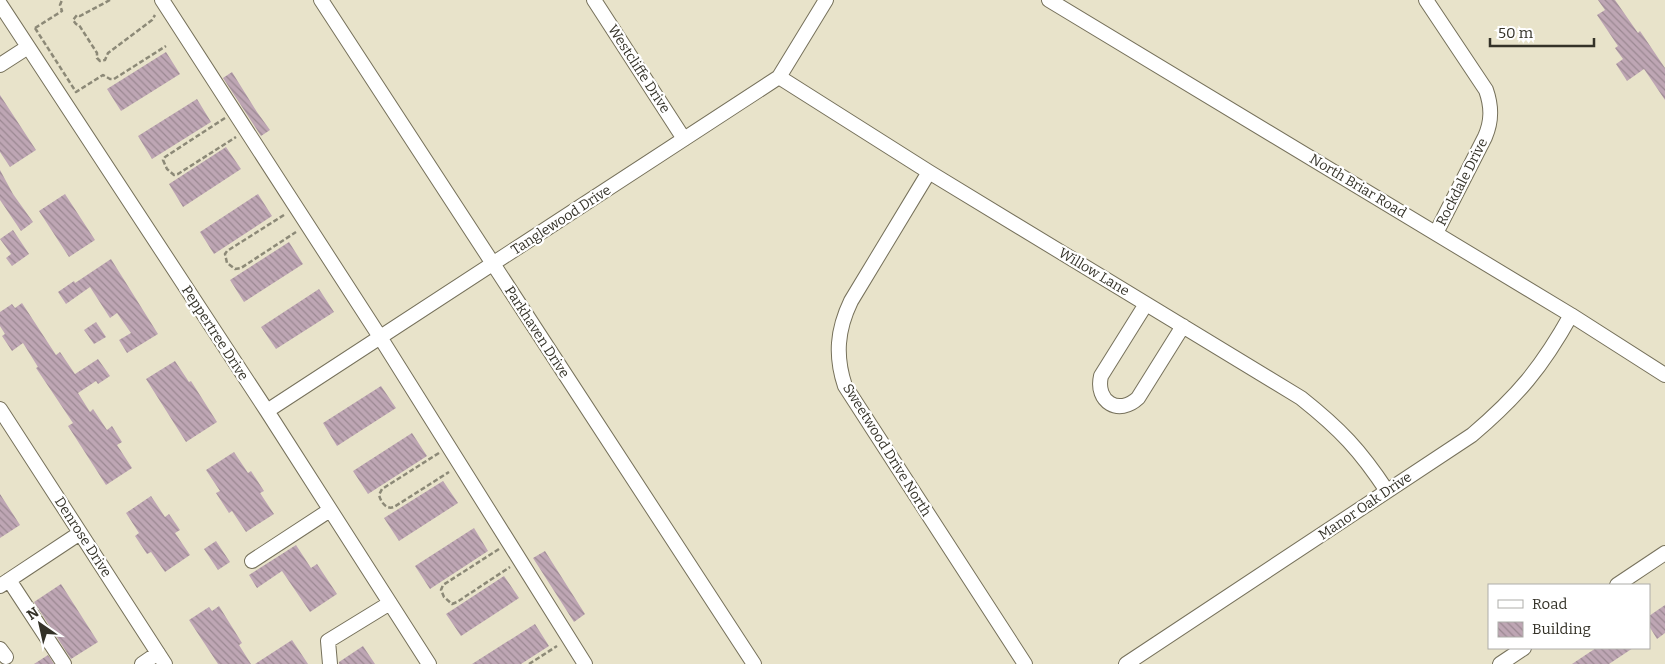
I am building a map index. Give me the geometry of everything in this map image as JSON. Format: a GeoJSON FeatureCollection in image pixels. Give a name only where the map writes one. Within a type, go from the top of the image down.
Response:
{"type":"FeatureCollection","features":[{"type":"Feature","properties":{"kind":"street","name":"Parkhaven Drive"},"geometry":{"type":"LineString","coordinates":[[321,0],[754,664]]}},
{"type":"Feature","properties":{"kind":"street","name":"Westcliffe Drive"},"geometry":{"type":"LineString","coordinates":[[594,0],[684,139]]}},
{"type":"Feature","properties":{"kind":"street","name":"Tanglewood Drive"},"geometry":{"type":"LineString","coordinates":[[267,411],[779,77],[826,0]]}},
{"type":"Feature","properties":{"kind":"street","name":"North Briar Road"},"geometry":{"type":"LineString","coordinates":[[1049,0],[1571,315],[1665,375]]}},
{"type":"Feature","properties":{"kind":"street","name":"Rockdale Drive"},"geometry":{"type":"LineString","coordinates":[[1426,0],[1486,90],[1491,114],[1489,128],[1485,137],[1436,233]]}},
{"type":"Feature","properties":{"kind":"street","name":"Peppertree Drive"},"geometry":{"type":"LineString","coordinates":[[0,4],[267,411],[429,664]]}},
{"type":"Feature","properties":{"kind":"street"},"geometry":{"type":"LineString","coordinates":[[158,5],[246,130],[380,338],[585,664]]}},
{"type":"Feature","properties":{"kind":"street"},"geometry":{"type":"LineString","coordinates":[[0,65],[25,42]]}},
{"type":"Feature","properties":{"kind":"street","name":"Willow Lane"},"geometry":{"type":"LineString","coordinates":[[779,77],[929,172],[1301,398],[1330,421],[1349,440],[1367,461],[1387,491]]}},
{"type":"Feature","properties":{"kind":"street","name":"Sweetwood Drive North"},"geometry":{"type":"LineString","coordinates":[[929,172],[850,301],[843,316],[838,336],[840,370],[845,386],[1026,664]]}},
{"type":"Feature","properties":{"kind":"street"},"geometry":{"type":"LineString","coordinates":[[1146,304],[1101,376],[1100,390],[1102,397],[1107,402],[1126,406],[1138,398],[1183,326]]}},
{"type":"Feature","properties":{"kind":"street","name":"Manor Oak Drive"},"geometry":{"type":"LineString","coordinates":[[1126,664],[1472,435],[1503,408],[1536,372],[1555,344],[1571,315]]}},
{"type":"Feature","properties":{"kind":"street","name":"Denrose Drive"},"geometry":{"type":"LineString","coordinates":[[0,410],[162,659]]}},
{"type":"Feature","properties":{"kind":"street"},"geometry":{"type":"LineString","coordinates":[[252,561],[330,510]]}},
{"type":"Feature","properties":{"kind":"street"},"geometry":{"type":"LineString","coordinates":[[64,664],[5,583],[80,533]]}},
{"type":"Feature","properties":{"kind":"street"},"geometry":{"type":"LineString","coordinates":[[1618,584],[1665,553]]}},
{"type":"Feature","properties":{"kind":"street"},"geometry":{"type":"LineString","coordinates":[[330,664],[328,641],[390,603]]}},
{"type":"Feature","properties":{"kind":"street"},"geometry":{"type":"LineString","coordinates":[[1500,664],[1522,649]]}},
{"type":"Feature","properties":{"kind":"street"},"geometry":{"type":"LineString","coordinates":[[142,664],[162,659]]}},
{"type":"Feature","properties":{"kind":"path"},"geometry":{"type":"LineString","coordinates":[[25,42],[35,28],[62,11],[60,5],[62,0]]}},
{"type":"Feature","properties":{"kind":"path"},"geometry":{"type":"LineString","coordinates":[[110,0],[80,16],[75,16],[73,20],[79,25],[100,61],[105,60],[108,53],[154,18],[158,5]]}},
{"type":"Feature","properties":{"kind":"path"},"geometry":{"type":"LineString","coordinates":[[35,28],[76,92],[103,75],[114,79],[166,46]]}},
{"type":"Feature","properties":{"kind":"path"},"geometry":{"type":"LineString","coordinates":[[234,112],[165,157],[163,160],[167,169],[174,175],[178,174],[246,130]]}},
{"type":"Feature","properties":{"kind":"path"},"geometry":{"type":"LineString","coordinates":[[296,208],[228,251],[225,254],[227,264],[235,269],[240,268],[307,225]]}},
{"type":"Feature","properties":{"kind":"path"},"geometry":{"type":"LineString","coordinates":[[449,447],[382,489],[379,495],[380,499],[390,509],[460,465]]}},
{"type":"Feature","properties":{"kind":"path"},"geometry":{"type":"LineString","coordinates":[[509,543],[443,585],[441,590],[444,597],[452,604],[457,602],[520,561]]}},
{"type":"Feature","properties":{"kind":"path"},"geometry":{"type":"LineString","coordinates":[[529,664],[569,639]]}},
{"type":"Feature","properties":{"kind":"building"},"geometry":{"type":"Polygon","coordinates":[[[1598,0],[1615,0],[1638,33],[1640,31],[1665,68],[1665,100],[1644,69],[1627,81],[1616,64],[1623,59],[1615,48],[1618,46],[1597,15],[1605,10],[1598,0]]]}},
{"type":"Feature","properties":{"kind":"building"},"geometry":{"type":"Polygon","coordinates":[[[166,52],[180,74],[121,111],[107,89],[166,52]]]}},
{"type":"Feature","properties":{"kind":"building"},"geometry":{"type":"Polygon","coordinates":[[[232,72],[270,130],[261,136],[223,78],[232,72]]]}},
{"type":"Feature","properties":{"kind":"building"},"geometry":{"type":"Polygon","coordinates":[[[0,95],[36,150],[10,167],[0,152],[0,95]]]}},
{"type":"Feature","properties":{"kind":"building"},"geometry":{"type":"Polygon","coordinates":[[[197,99],[211,122],[152,159],[138,136],[197,99]]]}},
{"type":"Feature","properties":{"kind":"building"},"geometry":{"type":"Polygon","coordinates":[[[226,147],[241,169],[183,207],[169,184],[226,147]]]}},
{"type":"Feature","properties":{"kind":"building"},"geometry":{"type":"Polygon","coordinates":[[[0,170],[13,194],[33,222],[21,231],[0,200],[0,170]]]}},
{"type":"Feature","properties":{"kind":"building"},"geometry":{"type":"Polygon","coordinates":[[[65,194],[95,240],[69,257],[39,211],[65,194]]]}},
{"type":"Feature","properties":{"kind":"building"},"geometry":{"type":"Polygon","coordinates":[[[258,194],[272,216],[214,254],[200,232],[258,194]]]}},
{"type":"Feature","properties":{"kind":"building"},"geometry":{"type":"Polygon","coordinates":[[[13,230],[29,254],[12,266],[6,258],[11,254],[0,239],[13,230]]]}},
{"type":"Feature","properties":{"kind":"building"},"geometry":{"type":"Polygon","coordinates":[[[289,242],[303,264],[244,302],[230,280],[289,242]]]}},
{"type":"Feature","properties":{"kind":"building"},"geometry":{"type":"Polygon","coordinates":[[[111,259],[158,334],[127,353],[119,340],[131,333],[117,313],[110,318],[90,287],[66,304],[58,292],[111,259]]]}},
{"type":"Feature","properties":{"kind":"building"},"geometry":{"type":"Polygon","coordinates":[[[319,289],[334,312],[276,349],[261,327],[319,289]]]}},
{"type":"Feature","properties":{"kind":"building"},"geometry":{"type":"Polygon","coordinates":[[[22,303],[56,355],[60,352],[75,374],[98,359],[110,376],[98,384],[96,381],[78,393],[90,412],[93,409],[107,430],[112,426],[122,442],[117,445],[132,468],[106,485],[68,426],[73,423],[36,368],[38,367],[23,343],[12,351],[2,336],[5,334],[0,326],[0,312],[12,304],[15,308],[22,303]]]}},
{"type":"Feature","properties":{"kind":"building"},"geometry":{"type":"Polygon","coordinates":[[[96,322],[106,337],[94,344],[84,330],[96,322]]]}},
{"type":"Feature","properties":{"kind":"building"},"geometry":{"type":"Polygon","coordinates":[[[175,361],[189,382],[191,381],[217,422],[186,442],[146,379],[175,361]]]}},
{"type":"Feature","properties":{"kind":"building"},"geometry":{"type":"Polygon","coordinates":[[[381,386],[396,408],[337,446],[323,423],[381,386]]]}},
{"type":"Feature","properties":{"kind":"building"},"geometry":{"type":"Polygon","coordinates":[[[412,433],[427,456],[368,494],[353,471],[412,433]]]}},
{"type":"Feature","properties":{"kind":"building"},"geometry":{"type":"Polygon","coordinates":[[[234,452],[248,473],[251,471],[264,491],[260,493],[274,514],[246,532],[232,511],[229,513],[216,493],[220,491],[206,470],[234,452]]]}},
{"type":"Feature","properties":{"kind":"building"},"geometry":{"type":"Polygon","coordinates":[[[443,481],[458,503],[399,541],[384,518],[443,481]]]}},
{"type":"Feature","properties":{"kind":"building"},"geometry":{"type":"Polygon","coordinates":[[[0,494],[20,525],[0,538],[0,494]]]}},
{"type":"Feature","properties":{"kind":"building"},"geometry":{"type":"Polygon","coordinates":[[[151,496],[165,517],[169,514],[180,530],[175,533],[190,555],[165,572],[151,552],[147,554],[135,536],[139,533],[126,513],[151,496]]]}},
{"type":"Feature","properties":{"kind":"building"},"geometry":{"type":"Polygon","coordinates":[[[474,528],[488,551],[430,589],[415,566],[474,528]]]}},
{"type":"Feature","properties":{"kind":"building"},"geometry":{"type":"Polygon","coordinates":[[[216,541],[230,562],[218,570],[204,549],[216,541]]]}},
{"type":"Feature","properties":{"kind":"building"},"geometry":{"type":"Polygon","coordinates":[[[296,545],[311,568],[317,564],[337,594],[310,612],[282,571],[257,588],[249,575],[296,545]]]}},
{"type":"Feature","properties":{"kind":"building"},"geometry":{"type":"Polygon","coordinates":[[[545,551],[585,614],[574,622],[533,558],[545,551]]]}},
{"type":"Feature","properties":{"kind":"building"},"geometry":{"type":"Polygon","coordinates":[[[504,576],[519,598],[461,636],[446,614],[504,576]]]}},
{"type":"Feature","properties":{"kind":"building"},"geometry":{"type":"Polygon","coordinates":[[[61,584],[98,642],[71,659],[34,602],[61,584]]]}},
{"type":"Feature","properties":{"kind":"building"},"geometry":{"type":"Polygon","coordinates":[[[1665,605],[1665,633],[1657,639],[1650,628],[1650,615],[1665,605]]]}},
{"type":"Feature","properties":{"kind":"building"},"geometry":{"type":"Polygon","coordinates":[[[219,606],[242,643],[239,645],[251,664],[218,664],[189,620],[209,607],[212,611],[219,606]]]}},
{"type":"Feature","properties":{"kind":"building"},"geometry":{"type":"Polygon","coordinates":[[[535,624],[549,646],[521,664],[472,664],[535,624]]]}},
{"type":"Feature","properties":{"kind":"building"},"geometry":{"type":"Polygon","coordinates":[[[292,640],[308,664],[255,664],[292,640]]]}},
{"type":"Feature","properties":{"kind":"building"},"geometry":{"type":"Polygon","coordinates":[[[363,646],[375,664],[339,664],[339,662],[363,646]]]}},
{"type":"Feature","properties":{"kind":"building"},"geometry":{"type":"Polygon","coordinates":[[[1594,649],[1632,649],[1609,664],[1572,664],[1594,649]]]}},
{"type":"Feature","properties":{"kind":"building"},"geometry":{"type":"Polygon","coordinates":[[[48,655],[54,664],[34,664],[48,655]]]}}]}
